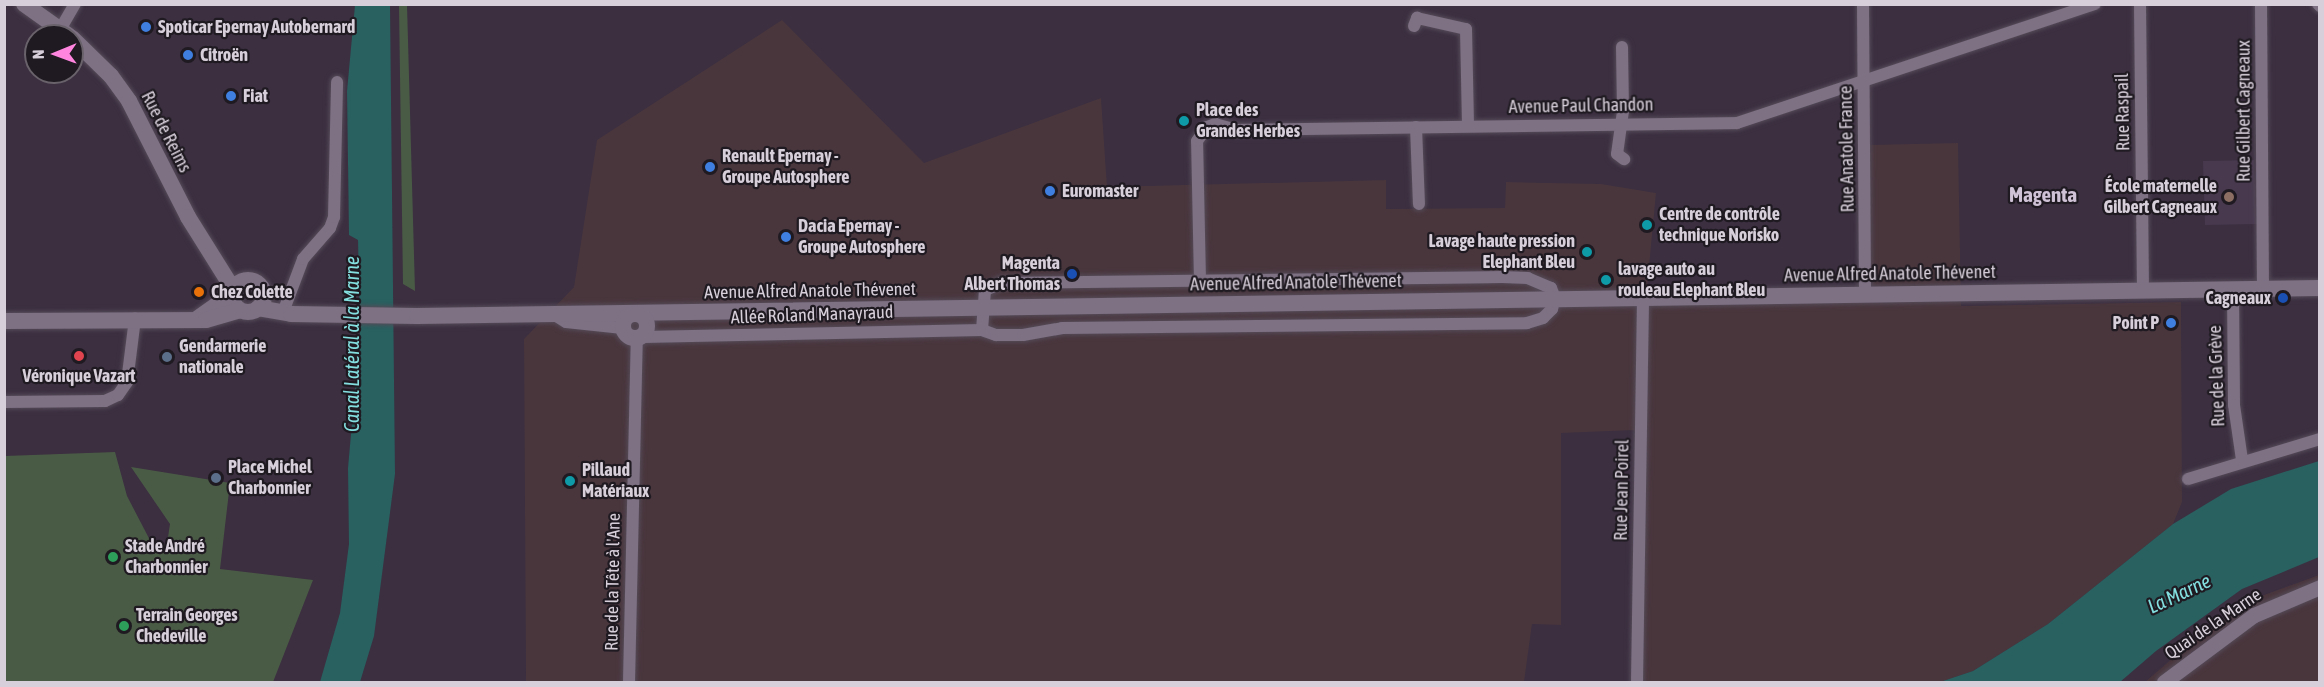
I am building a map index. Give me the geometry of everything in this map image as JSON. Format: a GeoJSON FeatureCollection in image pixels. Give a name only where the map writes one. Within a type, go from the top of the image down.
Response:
{"type":"FeatureCollection","features":[{"type":"Feature","properties":{"kind":"main road","name":"Rue de Reims"},"geometry":{"type":"LineString","coordinates":[[24,4],[53,24]]}},
{"type":"Feature","properties":{"kind":"main road","name":"Rue de Reims"},"geometry":{"type":"LineString","coordinates":[[84,50],[111,76],[129,101],[178,199],[233,291]]}},
{"type":"Feature","properties":{"kind":"main road","name":"Rue de Reims"},"geometry":{"type":"LineString","coordinates":[[212,255],[231,272],[248,279]]}},
{"type":"Feature","properties":{"kind":"main road"},"geometry":{"type":"LineString","coordinates":[[198,318],[248,279],[285,306],[309,315]]}},
{"type":"Feature","properties":{"kind":"main road","name":"Avenue Alfred Anatole Thévenet"},"geometry":{"type":"LineString","coordinates":[[258,308],[309,315],[553,314],[640,327],[668,313],[2319,288]]}},
{"type":"Feature","properties":{"kind":"main road"},"geometry":{"type":"LineString","coordinates":[[233,291],[240,310]]}},
{"type":"Feature","properties":{"kind":"main road"},"geometry":{"type":"LineString","coordinates":[[4,321],[217,318],[240,310],[258,308],[264,291]]}},
{"type":"Feature","properties":{"kind":"main road"},"geometry":{"type":"LineString","coordinates":[[623,328],[626,317],[640,327]]}},
{"type":"Feature","properties":{"kind":"street"},"geometry":{"type":"LineString","coordinates":[[70,24],[75,4]]}},
{"type":"Feature","properties":{"kind":"street","name":"Rue Anatole France"},"geometry":{"type":"LineString","coordinates":[[1863,4],[1865,294]]}},
{"type":"Feature","properties":{"kind":"street","name":"Avenue Paul Chandon"},"geometry":{"type":"LineString","coordinates":[[1200,281],[1197,141],[1207,127],[1221,123],[1238,130],[1621,122],[1737,123],[1864,84],[2095,4]]}},
{"type":"Feature","properties":{"kind":"street","name":"Rue Raspail"},"geometry":{"type":"LineString","coordinates":[[2140,4],[2143,290]]}},
{"type":"Feature","properties":{"kind":"street","name":"Rue Gilbert Cagneaux"},"geometry":{"type":"LineString","coordinates":[[2261,4],[2263,289]]}},
{"type":"Feature","properties":{"kind":"street"},"geometry":{"type":"LineString","coordinates":[[1414,26],[1417,18],[1466,29],[1468,125]]}},
{"type":"Feature","properties":{"kind":"street"},"geometry":{"type":"LineString","coordinates":[[1622,47],[1621,122],[1617,154],[1624,159]]}},
{"type":"Feature","properties":{"kind":"street"},"geometry":{"type":"LineString","coordinates":[[285,306],[303,259],[330,228],[334,217],[337,82]]}},
{"type":"Feature","properties":{"kind":"street"},"geometry":{"type":"LineString","coordinates":[[1416,127],[1419,204]]}},
{"type":"Feature","properties":{"kind":"street"},"geometry":{"type":"LineString","coordinates":[[982,330],[981,308],[985,290],[1001,283],[1528,278],[1551,288],[1555,298]]}},
{"type":"Feature","properties":{"kind":"street","name":"Rue de la Grève"},"geometry":{"type":"LineString","coordinates":[[2232,289],[2234,405],[2241,460]]}},
{"type":"Feature","properties":{"kind":"street","name":"Allée Roland Manayraud"},"geometry":{"type":"LineString","coordinates":[[640,327],[982,330],[1014,335],[1062,328],[1527,323],[1543,318],[1552,309],[1555,298]]}},
{"type":"Feature","properties":{"kind":"street","name":"Rue Jean Poirel"},"geometry":{"type":"LineString","coordinates":[[1637,682],[1643,298]]}},
{"type":"Feature","properties":{"kind":"street"},"geometry":{"type":"LineString","coordinates":[[553,314],[566,322],[623,328]]}},
{"type":"Feature","properties":{"kind":"street"},"geometry":{"type":"LineString","coordinates":[[4,402],[105,400],[118,395],[127,382],[135,319]]}},
{"type":"Feature","properties":{"kind":"street","name":"Rue de la Tête à l'Ane"},"geometry":{"type":"LineString","coordinates":[[629,682],[640,327]]}},
{"type":"Feature","properties":{"kind":"street"},"geometry":{"type":"LineString","coordinates":[[2188,479],[2241,460],[2319,439]]}},
{"type":"Feature","properties":{"kind":"street","name":"Quai de la Marne"},"geometry":{"type":"LineString","coordinates":[[2164,682],[2254,615],[2319,588]]}},
{"type":"Feature","properties":{"kind":"shaded area"},"geometry":{"type":"Polygon","coordinates":[[[399,5],[407,5],[415,291],[403,284],[399,5]]]}},
{"type":"Feature","properties":{"kind":"shaded area"},"geometry":{"type":"Polygon","coordinates":[[[782,20],[924,163],[1101,98],[1107,187],[1386,180],[1386,209],[1505,208],[1506,182],[1601,184],[1656,193],[1647,288],[1637,301],[1636,430],[1561,433],[1561,625],[1532,624],[1524,682],[526,682],[524,339],[574,287],[597,140],[782,20]]]}},
{"type":"Feature","properties":{"kind":"shaded area"},"geometry":{"type":"Polygon","coordinates":[[[1958,143],[1961,306],[2181,302],[2182,502],[2173,524],[2048,624],[1973,671],[1940,682],[1643,682],[1647,305],[1872,302],[1868,145],[1958,143]]]}},
{"type":"Feature","properties":{"kind":"shaded area","name":"École maternelle Gilbert Cagneaux"},"geometry":{"type":"Polygon","coordinates":[[[2254,160],[2256,224],[2205,225],[2203,161],[2254,160]]]}},
{"type":"Feature","properties":{"kind":"shaded area","name":"Stade André Charbonnier"},"geometry":{"type":"Polygon","coordinates":[[[115,452],[127,496],[153,546],[167,544],[170,524],[131,467],[230,483],[220,569],[313,580],[273,682],[5,682],[5,456],[115,452]]]}},
{"type":"Feature","properties":{"kind":"shaded area"},"geometry":{"type":"Polygon","coordinates":[[[2319,575],[2319,682],[2145,682],[2188,645],[2264,595],[2319,575]]]}},
{"type":"Feature","properties":{"kind":"water"},"geometry":{"type":"Polygon","coordinates":[[[355,5],[390,5],[395,474],[374,636],[360,682],[320,682],[340,613],[349,544],[348,468],[360,333],[358,240],[349,235],[347,91],[355,5]]]}},
{"type":"Feature","properties":{"kind":"water","name":"La Marne"},"geometry":{"type":"Polygon","coordinates":[[[2319,461],[2319,557],[2242,589],[2156,651],[2120,682],[1940,682],[1973,671],[2048,624],[2173,524],[2231,489],[2319,461]]]}},
{"type":"Feature","properties":{"kind":"place","name":"Spoticar Epernay Autobernard"},"geometry":{"type":"Point","coordinates":[146,27]}},
{"type":"Feature","properties":{"kind":"place","name":"Citroën"},"geometry":{"type":"Point","coordinates":[188,55]}},
{"type":"Feature","properties":{"kind":"place","name":"Fiat"},"geometry":{"type":"Point","coordinates":[231,96]}},
{"type":"Feature","properties":{"kind":"place","name":"Place des Grandes Herbes"},"geometry":{"type":"Point","coordinates":[1184,121]}},
{"type":"Feature","properties":{"kind":"place","name":"Renault Epernay - Groupe Autosphere"},"geometry":{"type":"Point","coordinates":[710,167]}},
{"type":"Feature","properties":{"kind":"place","name":"Euromaster"},"geometry":{"type":"Point","coordinates":[1050,191]}},
{"type":"Feature","properties":{"kind":"place","name":"École maternelle Gilbert Cagneaux"},"geometry":{"type":"Point","coordinates":[2229,197]}},
{"type":"Feature","properties":{"kind":"place","name":"Centre de contrôle technique Norisko"},"geometry":{"type":"Point","coordinates":[1647,225]}},
{"type":"Feature","properties":{"kind":"place","name":"Dacia Epernay - Groupe Autosphere"},"geometry":{"type":"Point","coordinates":[786,237]}},
{"type":"Feature","properties":{"kind":"place","name":"Lavage haute pression Elephant Bleu"},"geometry":{"type":"Point","coordinates":[1587,252]}},
{"type":"Feature","properties":{"kind":"place","name":"Magenta Albert Thomas"},"geometry":{"type":"Point","coordinates":[1072,274]}},
{"type":"Feature","properties":{"kind":"place","name":"lavage auto au rouleau Elephant Bleu"},"geometry":{"type":"Point","coordinates":[1606,280]}},
{"type":"Feature","properties":{"kind":"place","name":"Chez Colette"},"geometry":{"type":"Point","coordinates":[199,292]}},
{"type":"Feature","properties":{"kind":"place","name":"Cagneaux"},"geometry":{"type":"Point","coordinates":[2283,298]}},
{"type":"Feature","properties":{"kind":"place","name":"Point P"},"geometry":{"type":"Point","coordinates":[2171,323]}},
{"type":"Feature","properties":{"kind":"place","name":"Véronique Vazart"},"geometry":{"type":"Point","coordinates":[79,356]}},
{"type":"Feature","properties":{"kind":"place","name":"Gendarmerie nationale"},"geometry":{"type":"Point","coordinates":[167,357]}},
{"type":"Feature","properties":{"kind":"place","name":"Place Michel Charbonnier"},"geometry":{"type":"Point","coordinates":[216,478]}},
{"type":"Feature","properties":{"kind":"place","name":"Pillaud Matériaux"},"geometry":{"type":"Point","coordinates":[570,481]}},
{"type":"Feature","properties":{"kind":"place","name":"Stade André Charbonnier"},"geometry":{"type":"Point","coordinates":[113,557]}},
{"type":"Feature","properties":{"kind":"place","name":"Terrain Georges Chedeville"},"geometry":{"type":"Point","coordinates":[124,626]}},
{"type":"Feature","properties":{"kind":"district","name":"Magenta"},"geometry":{"type":"Point","coordinates":[2043,194]}},
{"type":"Feature","properties":{"kind":"water label","name":"Canal Latéral à la Marne"},"geometry":{"type":"Point","coordinates":[351,344]}}]}
